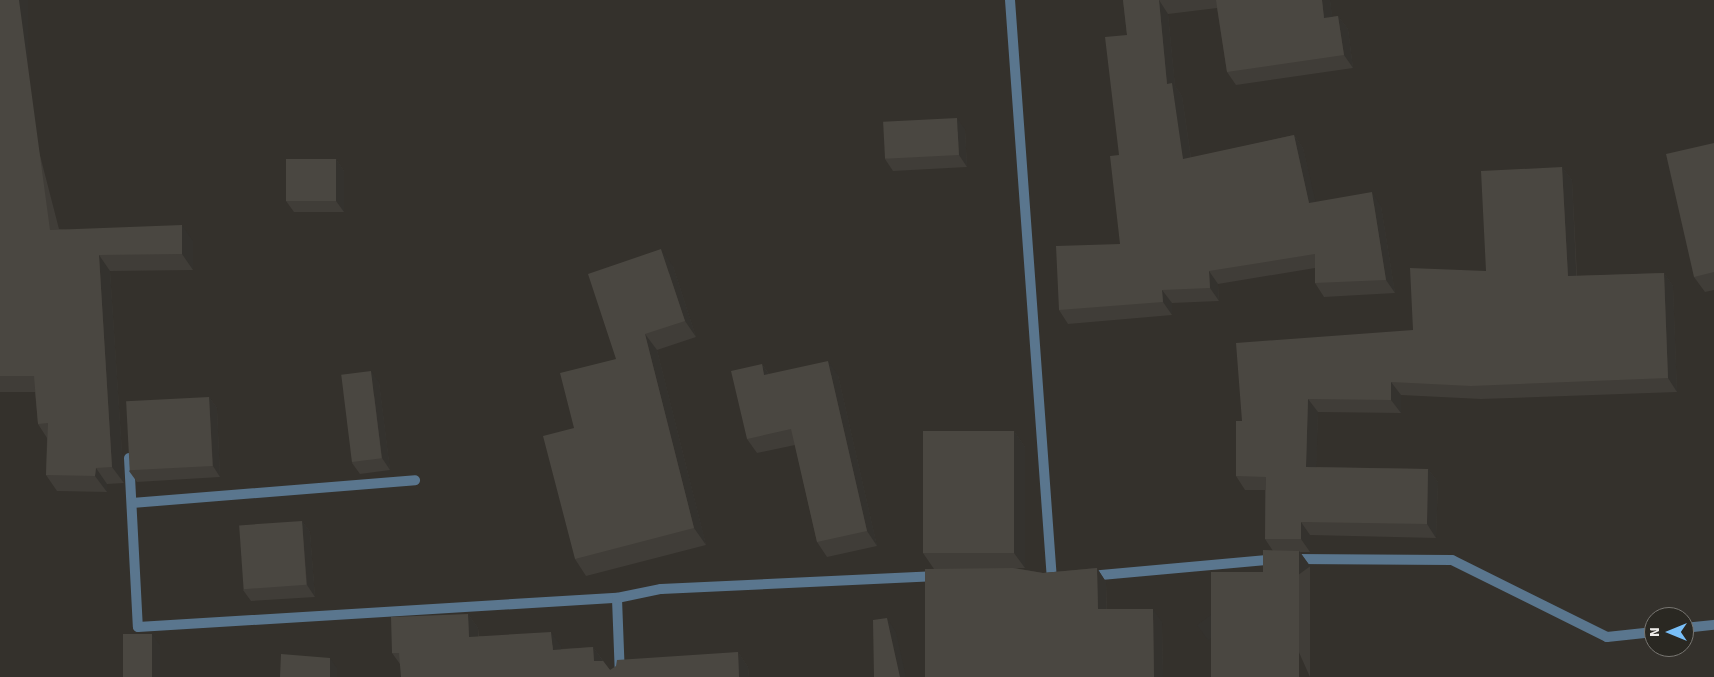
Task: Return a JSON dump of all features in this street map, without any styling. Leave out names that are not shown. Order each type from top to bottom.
[{"type":"street","points":[[1010,0],[1052,579]]},
{"type":"street","points":[[128,444],[138,627],[617,598],[661,588],[948,576]]},
{"type":"street","points":[[132,503],[415,480]]},
{"type":"street","points":[[1080,577],[1263,559],[1452,560],[1607,637],[1644,633]]},
{"type":"street","points":[[617,598],[620,677]]},
{"type":"street","points":[[1694,627],[1714,625]]},
{"type":"building","points":[[0,0],[19,0],[50,230],[182,225],[182,254],[99,255],[112,467],[96,468],[95,476],[46,475],[48,423],[38,424],[34,376],[0,376]]},
{"type":"building","points":[[1123,0],[1159,0],[1167,84],[1172,83],[1183,159],[1294,135],[1309,203],[1372,192],[1386,280],[1315,283],[1315,254],[1209,271],[1210,288],[1162,290],[1163,302],[1059,310],[1056,246],[1120,244],[1110,156],[1119,155],[1105,37],[1127,35]]},
{"type":"building","points":[[1216,0],[1322,0],[1324,18],[1338,16],[1344,55],[1227,72]]},
{"type":"building","points":[[957,118],[959,155],[885,159],[883,122]]},
{"type":"building","points":[[1714,143],[1714,272],[1694,277],[1666,154]]},
{"type":"building","points":[[286,159],[336,159],[336,201],[286,201]]},
{"type":"building","points":[[1562,167],[1568,276],[1664,273],[1668,378],[1471,386],[1391,382],[1391,400],[1308,399],[1306,467],[1428,469],[1427,524],[1301,522],[1301,539],[1265,539],[1266,477],[1236,476],[1236,421],[1242,421],[1236,343],[1413,330],[1410,268],[1486,271],[1481,171]]},
{"type":"building","points":[[661,249],[685,321],[645,334],[694,528],[575,559],[543,436],[574,428],[560,373],[616,359],[588,274]]},
{"type":"building","points":[[828,361],[867,531],[817,542],[791,429],[747,439],[731,371],[762,364],[764,375]]},
{"type":"building","points":[[371,371],[382,458],[352,462],[341,375]]},
{"type":"building","points":[[209,397],[213,466],[130,470],[126,401]]},
{"type":"building","points":[[923,431],[1014,431],[1014,553],[923,553]]},
{"type":"building","points":[[302,521],[306,585],[244,589],[239,525]]},
{"type":"building","points":[[1263,550],[1299,551],[1299,677],[1211,677],[1211,572],[1263,572]]},
{"type":"building","points":[[1013,568],[1043,573],[1097,568],[1098,609],[1153,609],[1154,677],[925,677],[925,569]]},
{"type":"building","points":[[468,614],[469,637],[551,632],[553,650],[593,647],[594,661],[603,661],[610,670],[616,666],[617,660],[738,652],[739,677],[401,677],[399,653],[392,653],[391,617]]},
{"type":"building","points":[[887,618],[900,677],[874,677],[873,620]]},
{"type":"building","points":[[123,634],[152,634],[152,677],[123,677]]},
{"type":"building","points":[[281,654],[330,658],[330,677],[280,677]]}]
